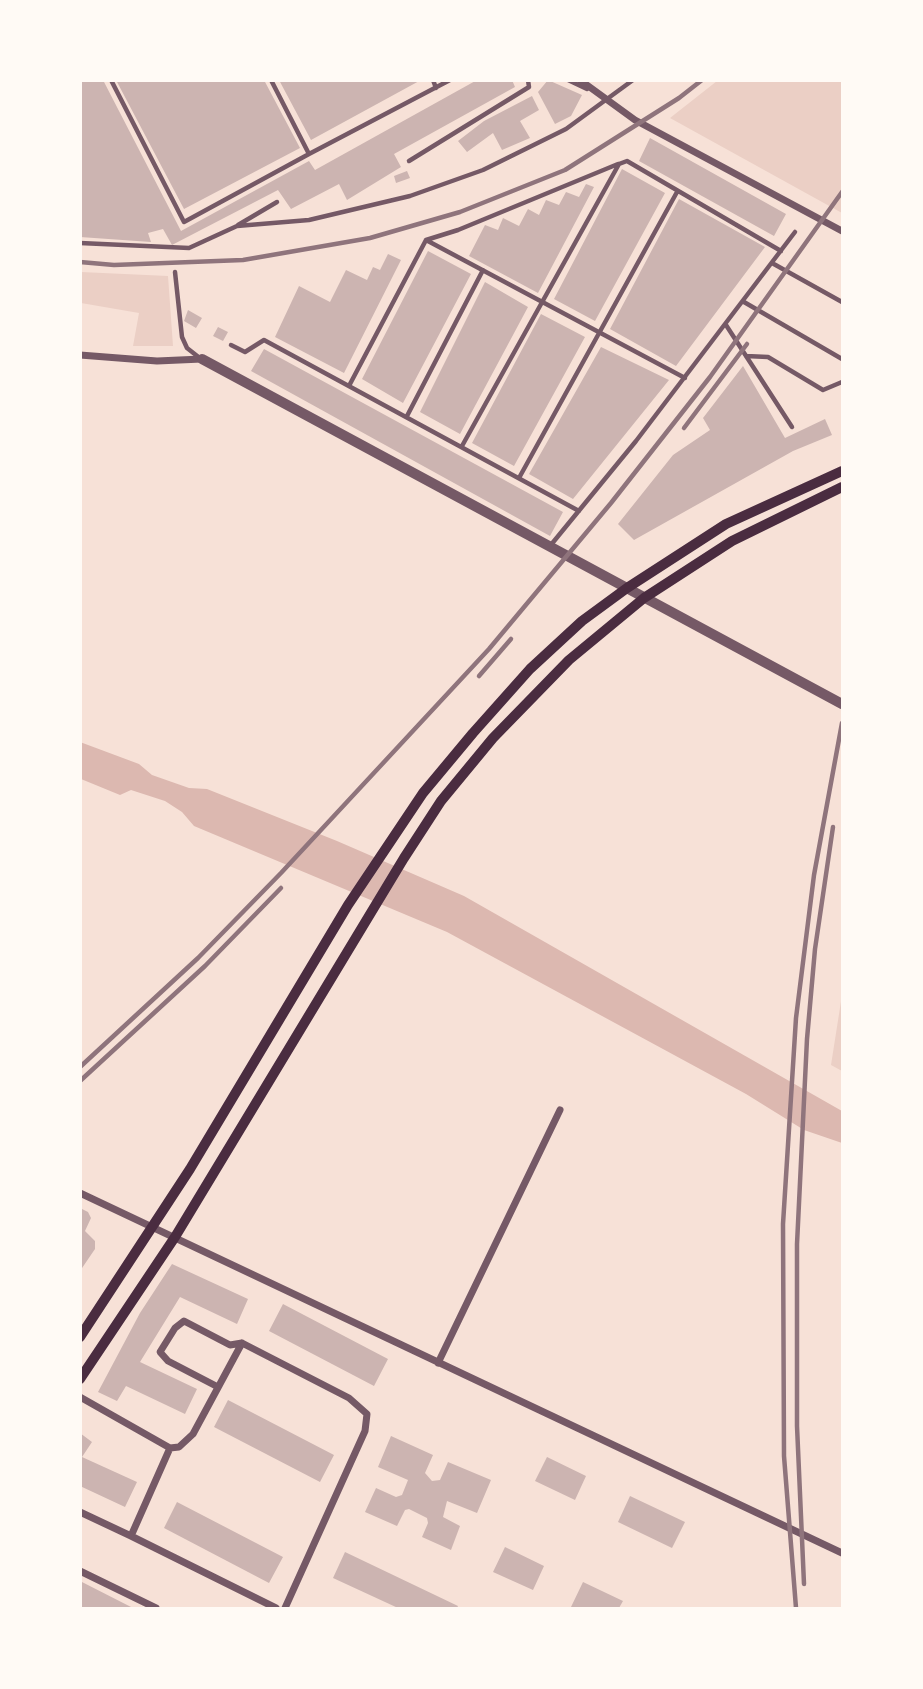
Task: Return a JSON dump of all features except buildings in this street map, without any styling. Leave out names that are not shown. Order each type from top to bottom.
[{"type":"main road","points":[[80,1337],[152,1226],[388,844],[423,793],[530,669],[582,621],[626,588],[726,524],[842,471]]},
{"type":"main road","points":[[80,1379],[175,1237],[404,858],[441,801],[493,738],[569,660],[644,598],[732,541],[842,487]]},
{"type":"street","points":[[580,80],[635,120],[842,231]]},
{"type":"street","points":[[80,355],[157,361],[202,359],[842,704]]},
{"type":"street","points":[[438,1363],[560,1110]]},
{"type":"street","points":[[80,1193],[842,1553]]},
{"type":"street","points":[[218,1387],[169,1362],[160,1352],[175,1328],[184,1321],[230,1345],[242,1343],[349,1398],[367,1414],[365,1432],[285,1608]]},
{"type":"street","points":[[80,1397],[170,1448],[180,1447],[193,1434],[242,1343]]},
{"type":"street","points":[[131,1536],[170,1448]]},
{"type":"street","points":[[80,1512],[276,1608]]},
{"type":"street","points":[[80,1571],[156,1608]]},
{"type":"lane","points":[[111,80],[184,222],[450,80]]},
{"type":"lane","points":[[271,80],[309,154]]},
{"type":"lane","points":[[433,80],[436,88]]},
{"type":"lane","points":[[408,161],[529,87],[528,80]]},
{"type":"lane","points":[[568,80],[591,90]]},
{"type":"lane","points":[[237,226],[309,220],[410,196],[483,170],[566,129],[633,80]]},
{"type":"lane","points":[[349,384],[426,240],[458,230],[619,163],[627,161],[781,251]]},
{"type":"lane","points":[[461,446],[619,163]]},
{"type":"lane","points":[[519,478],[677,192]]},
{"type":"lane","points":[[80,243],[173,251],[189,248],[237,226],[276,202]]},
{"type":"lane","points":[[550,547],[685,378],[795,232]]},
{"type":"lane","points":[[426,240],[685,378]]},
{"type":"lane","points":[[772,263],[842,302]]},
{"type":"lane","points":[[407,416],[483,270]]},
{"type":"lane","points":[[175,272],[182,337],[187,348],[202,359]]},
{"type":"lane","points":[[744,302],[842,359]]},
{"type":"lane","points":[[726,325],[792,427]]},
{"type":"lane","points":[[231,345],[245,352],[264,340],[579,511]]},
{"type":"lane","points":[[746,356],[768,357],[823,390],[842,382]]},
{"type":"shaded area","points":[[717,81],[842,81],[842,213],[670,118]]},
{"type":"shaded area","points":[[81,272],[168,276],[173,346],[133,346],[139,313],[81,303]]},
{"type":"shaded area","points":[[80,742],[139,764],[152,775],[189,788],[207,789],[464,896],[842,1111],[842,1143],[804,1130],[746,1094],[447,932],[194,826],[182,812],[165,801],[131,790],[120,795],[81,779]]},
{"type":"shaded area","points":[[842,995],[842,1071],[831,1065]]},
{"type":"railway","points":[[80,262],[114,265],[243,260],[370,238],[460,212],[565,170],[679,98],[702,80]]},
{"type":"railway","points":[[80,1067],[198,958],[281,873],[489,649],[611,503],[710,377],[842,192]]},
{"type":"railway","points":[[684,428],[747,344]]},
{"type":"railway","points":[[479,676],[511,639]]},
{"type":"railway","points":[[796,1608],[784,1456],[783,1224],[796,1018],[814,875],[842,723]]},
{"type":"railway","points":[[804,1584],[797,1426],[797,1244],[807,1039],[815,949],[833,827]]},
{"type":"railway","points":[[80,1081],[205,966],[281,888]]}]
